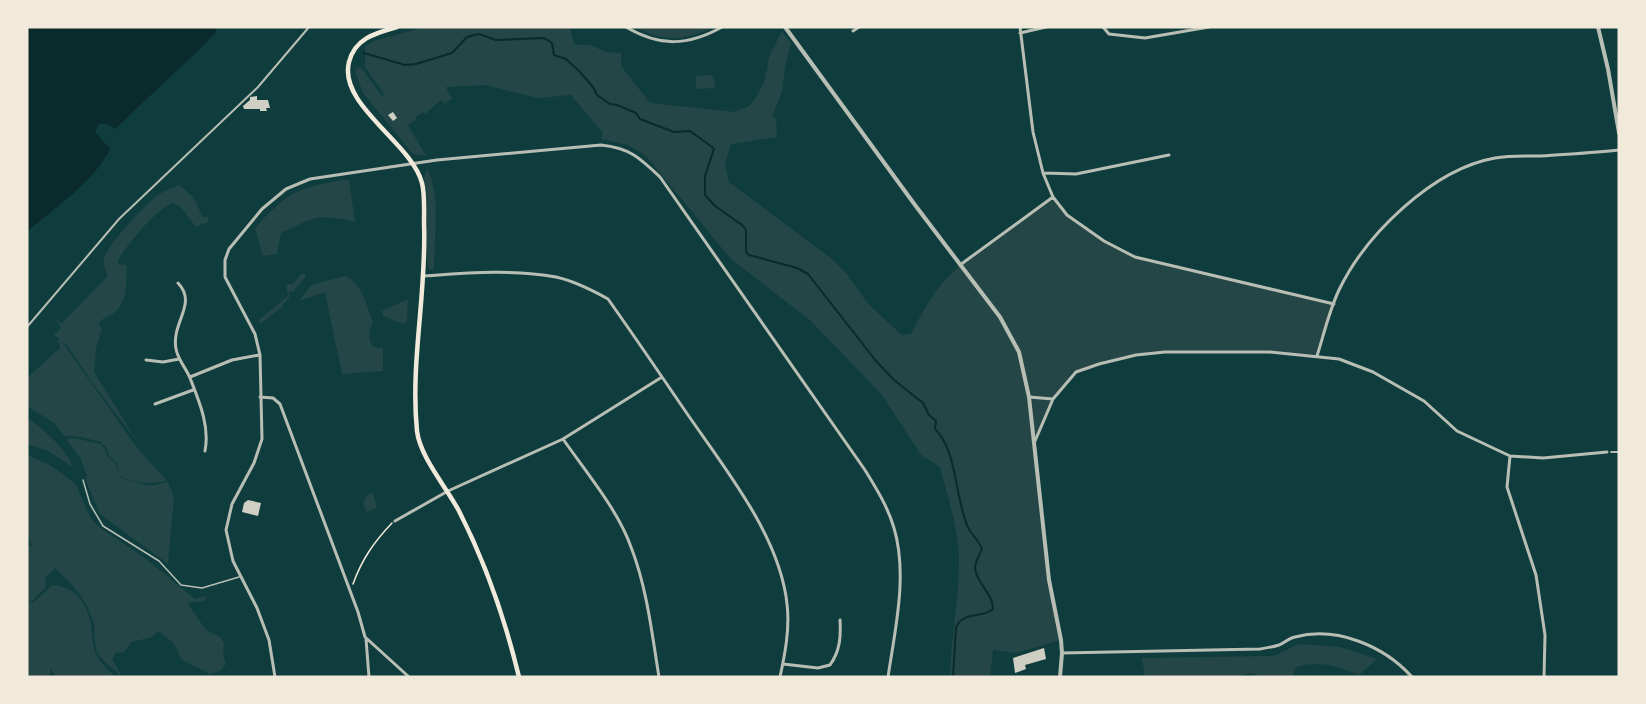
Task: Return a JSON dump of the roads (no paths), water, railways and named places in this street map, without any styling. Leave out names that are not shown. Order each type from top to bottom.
[{"type":"main road","points":[[397,27],[372,34],[357,45],[348,64],[348,78],[363,106],[419,175],[423,190],[424,276],[416,379],[417,434],[426,455],[448,491],[486,571],[504,620],[519,677]]},
{"type":"street","points":[[27,327],[133,203],[258,87],[309,27]]},
{"type":"street","points":[[626,27],[648,38],[664,42],[685,42],[722,27]]},
{"type":"street","points":[[785,27],[1000,317],[1018,352],[1029,397],[1049,580],[1062,653],[1060,677]]},
{"type":"street","points":[[853,31],[859,27]]},
{"type":"street","points":[[1020,27],[1033,132],[1043,173],[1053,197],[1067,215],[1080,226],[1135,257],[1334,304]]},
{"type":"street","points":[[1020,33],[1046,27]]},
{"type":"street","points":[[1102,27],[1109,34],[1145,38],[1209,27]]},
{"type":"street","points":[[1598,27],[1619,133]]},
{"type":"street","points":[[275,677],[269,640],[257,608],[240,576],[228,541],[227,520],[232,504],[254,463],[261,439],[260,355],[255,334],[225,278],[225,260],[229,249],[246,227],[270,203],[286,189],[299,183],[321,177],[473,156],[601,145],[628,150],[643,160],[660,177],[879,493],[894,528],[900,559],[900,587],[888,677]]},
{"type":"street","points":[[1317,356],[1339,291],[1356,262],[1382,229],[1414,199],[1442,179],[1469,166],[1496,158],[1619,150]]},
{"type":"street","points":[[1043,173],[1076,174],[1169,155]]},
{"type":"street","points":[[960,265],[1053,197]]},
{"type":"street","points":[[424,276],[502,273],[556,277],[586,287],[608,299],[749,507],[774,553],[787,605],[780,677]]},
{"type":"street","points":[[178,282],[186,299],[175,335],[179,359],[190,377],[206,428],[205,451]]},
{"type":"street","points":[[1033,445],[1053,399],[1076,372],[1136,355],[1165,352],[1239,352],[1339,359],[1373,372],[1424,401],[1457,431],[1510,456],[1543,458],[1607,452]]},
{"type":"street","points":[[190,377],[232,360],[260,355]]},
{"type":"street","points":[[146,360],[163,362],[179,359]]},
{"type":"street","points":[[395,521],[448,491],[563,439],[662,377]]},
{"type":"street","points":[[155,404],[193,390]]},
{"type":"street","points":[[1029,397],[1053,399]]},
{"type":"street","points":[[260,398],[273,398],[280,404],[365,637],[369,677]]},
{"type":"street","points":[[563,439],[608,504],[632,548],[644,590],[659,677]]},
{"type":"street","points":[[1510,456],[1507,487],[1536,575],[1545,634],[1544,677]]},
{"type":"street","points":[[783,664],[818,668],[830,665],[837,655],[841,638],[840,620]]},
{"type":"street","points":[[1062,653],[1260,649],[1277,646],[1293,637],[1330,634],[1355,639],[1377,650],[1402,666],[1412,677]]},
{"type":"street","points":[[365,637],[410,677]]},
{"type":"lane","points":[[83,480],[90,504],[103,526],[159,561],[181,585],[202,588],[240,576]]},
{"type":"waterway","points":[[364,53],[405,65],[452,53],[467,37],[479,34],[496,40],[544,38],[552,43],[554,55],[566,59],[593,87],[597,95],[610,104],[636,113],[640,119],[674,132],[690,131],[714,149],[705,176],[705,195],[715,206],[746,230],[746,252],[749,255],[797,268],[808,274],[876,361],[894,380],[923,403],[929,415],[936,421],[935,429],[948,449],[952,461],[963,514],[970,531],[982,549],[975,568],[993,609],[984,614],[964,618],[956,627],[953,677]]}]
